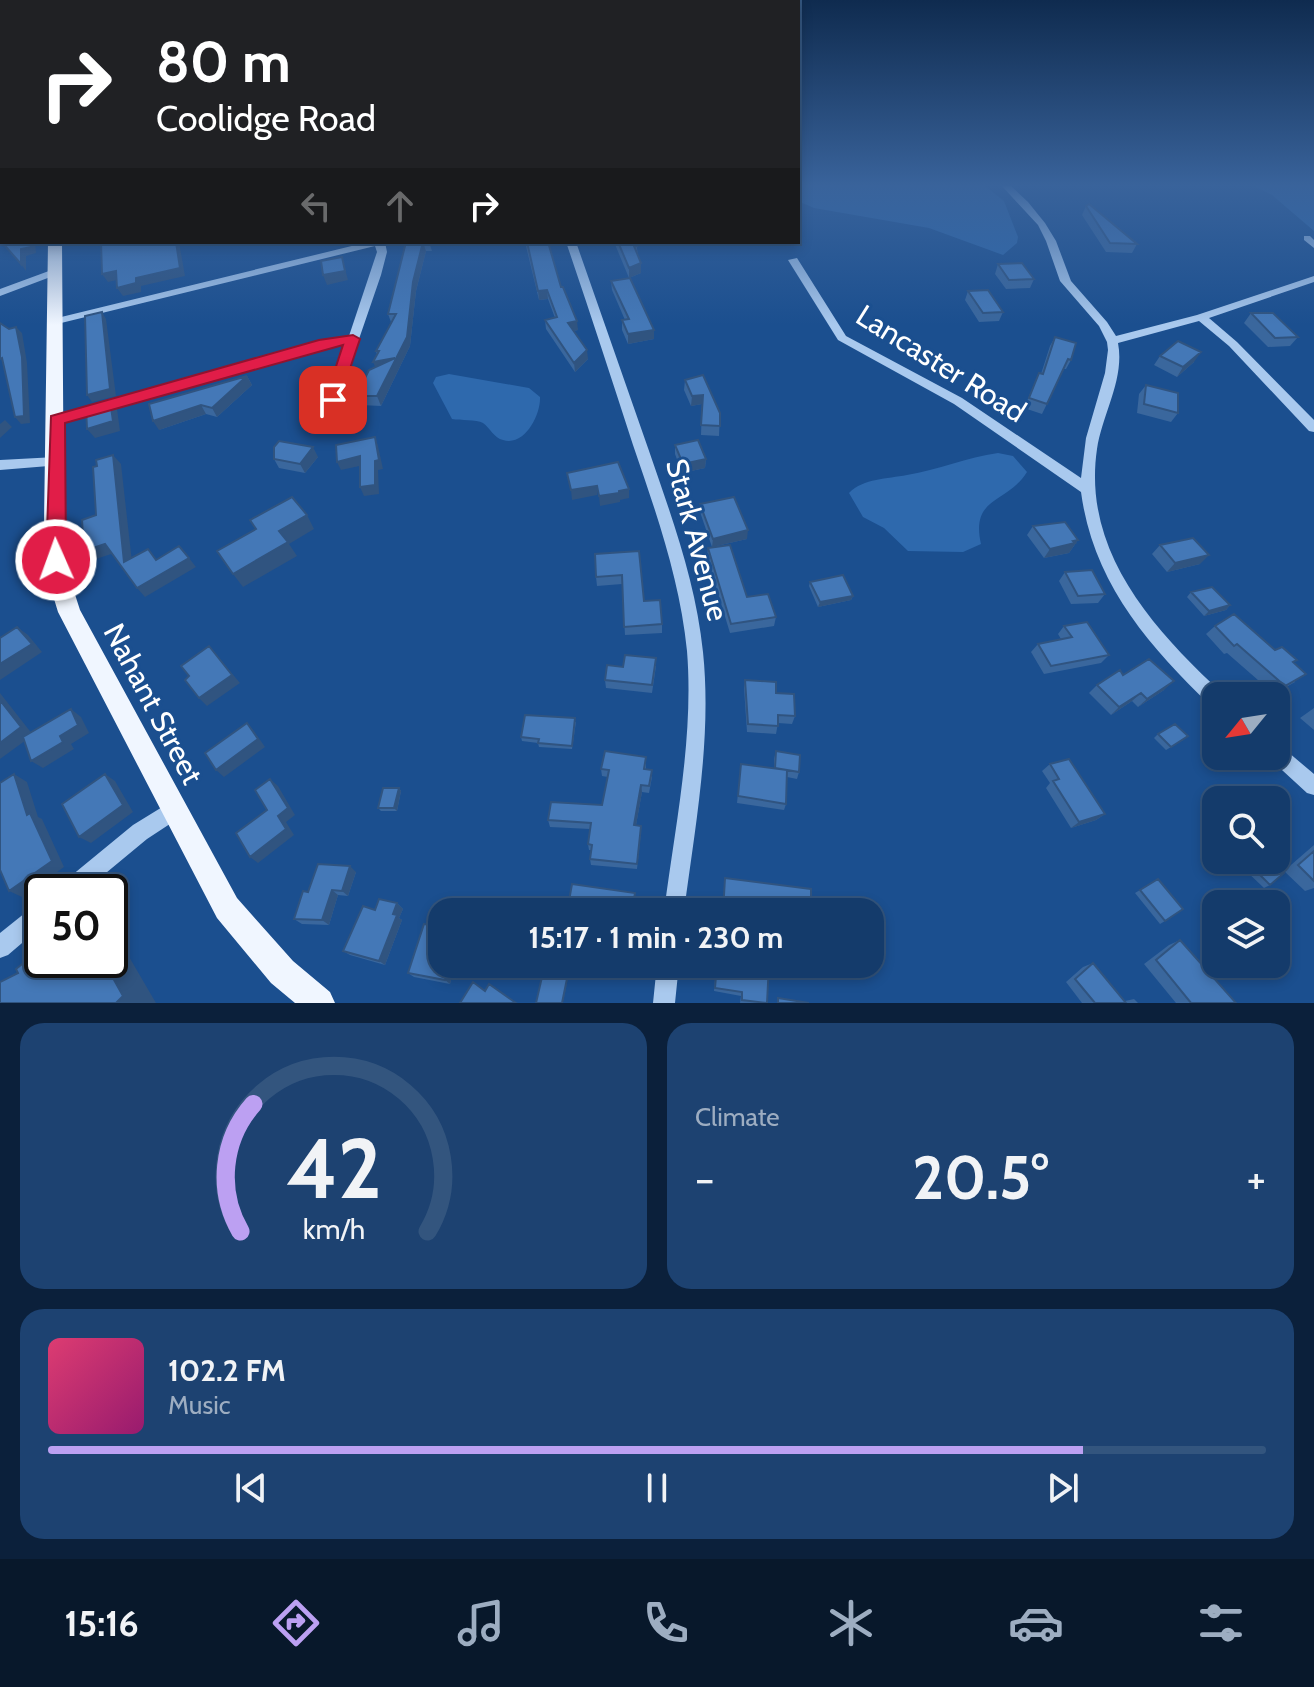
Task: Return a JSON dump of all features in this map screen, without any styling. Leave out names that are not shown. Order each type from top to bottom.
[{"type":"main road","name":"Nahant Street","points":[[55,244],[55,541],[63,595],[84,643],[172,811],[227,908],[282,972],[319,1003]]},
{"type":"street","points":[[1045,232],[1065,280],[1112,341],[1113,361],[1089,451],[1089,520],[1116,579],[1143,620],[1202,684]]},
{"type":"street","points":[[57,321],[371,244]]},
{"type":"street","points":[[322,429],[382,256],[379,244]]},
{"type":"street","name":"Stark Avenue","points":[[572,244],[656,493],[683,583],[691,622],[697,680],[696,718],[676,898]]},
{"type":"street","name":"Lancaster Road","points":[[793,260],[842,338],[949,396],[1087,489]]},
{"type":"street","points":[[0,293],[57,271]]},
{"type":"street","points":[[1112,341],[1201,317],[1314,279]]},
{"type":"street","points":[[1201,317],[1233,344],[1314,428]]},
{"type":"street","points":[[56,420],[325,343],[353,339]]},
{"type":"street","points":[[0,465],[56,462]]},
{"type":"street","points":[[1290,765],[1314,786]]},
{"type":"street","points":[[89,874],[140,832],[172,811]]},
{"type":"street","points":[[0,947],[24,927]]},
{"type":"street","points":[[664,1003],[667,978]]},
{"type":"shaded area","points":[[939,232],[1016,232],[1017,243],[1003,255]]},
{"type":"shaded area","points":[[449,374],[529,388],[540,397],[535,420],[525,434],[511,441],[497,437],[480,422],[452,419],[433,383],[436,377]]},
{"type":"shaded area","points":[[998,453],[1013,456],[1027,472],[986,508],[979,528],[981,544],[963,552],[908,551],[884,528],[863,517],[849,493],[869,482]]},
{"type":"building","points":[[1103,232],[1122,232],[1137,244],[1110,243]]},
{"type":"building","points":[[4,244],[31,244],[31,247],[21,249],[21,264]]},
{"type":"building","points":[[101,244],[176,244],[180,268],[136,278],[136,283],[117,288],[116,271],[102,274]]},
{"type":"building","points":[[406,244],[422,244],[413,282],[407,337],[377,396],[356,396],[369,370],[395,358],[373,362],[396,314],[388,314]]},
{"type":"building","points":[[527,244],[549,244],[561,287],[577,321],[568,323],[587,350],[574,363],[545,320],[557,317],[547,290],[538,291]]},
{"type":"building","points":[[619,244],[636,244],[634,246],[641,263],[629,268]]},
{"type":"building","points":[[342,257],[345,271],[323,275],[321,261]]},
{"type":"building","points":[[1022,263],[1034,279],[1009,280],[998,264]]},
{"type":"building","points":[[630,278],[654,330],[628,334],[622,320],[629,319],[611,281]]},
{"type":"building","points":[[988,290],[1003,312],[983,313],[968,291]]},
{"type":"building","points":[[102,312],[110,389],[87,395],[85,316]]},
{"type":"building","points":[[1251,313],[1273,313],[1298,337],[1275,338]]},
{"type":"building","points":[[0,323],[9,329],[16,327],[22,357],[24,416],[15,417],[0,359]]},
{"type":"building","points":[[1055,337],[1076,343],[1071,360],[1068,359],[1047,404],[1029,398],[1039,373],[1043,374]]},
{"type":"building","points":[[1178,341],[1201,352],[1183,367],[1160,356]]},
{"type":"building","points":[[703,375],[720,413],[720,426],[701,425],[703,395],[692,396],[685,380]]},
{"type":"building","points":[[247,376],[212,408],[201,405],[153,421],[149,404]]},
{"type":"building","points":[[1146,385],[1178,393],[1178,413],[1144,404]]},
{"type":"building","points":[[110,400],[113,421],[87,429],[86,407]]},
{"type":"building","points":[[375,437],[379,460],[375,461],[375,485],[360,487],[360,456],[337,462],[336,445]]},
{"type":"building","points":[[698,440],[706,459],[683,464],[675,445]]},
{"type":"building","points":[[279,441],[313,447],[300,464],[274,459],[274,447]]},
{"type":"building","points":[[113,455],[124,562],[148,549],[156,560],[179,546],[189,558],[137,588],[105,544],[84,551],[82,520],[96,515],[93,467],[97,466],[96,460]]},
{"type":"building","points":[[618,462],[629,489],[599,496],[597,486],[571,490],[567,473]]},
{"type":"building","points":[[292,497],[307,515],[279,531],[288,542],[233,574],[217,551],[256,529],[250,520]]},
{"type":"building","points":[[734,497],[748,530],[713,539],[700,504]]},
{"type":"building","points":[[1065,522],[1078,540],[1050,549],[1033,526]]},
{"type":"building","points":[[1193,538],[1209,555],[1175,563],[1160,545]]},
{"type":"building","points":[[730,545],[747,597],[768,594],[776,617],[731,624],[708,548]]},
{"type":"building","points":[[639,551],[644,601],[660,600],[662,624],[624,627],[622,575],[596,577],[595,554]]},
{"type":"building","points":[[1092,570],[1105,594],[1078,596],[1065,572]]},
{"type":"building","points":[[843,575],[853,596],[820,602],[810,582]]},
{"type":"building","points":[[1212,587],[1230,605],[1209,611],[1191,592]]},
{"type":"building","points":[[1234,614],[1275,650],[1282,647],[1297,660],[1293,662],[1306,674],[1290,683],[1280,682],[1237,644],[1234,646],[1215,626]]},
{"type":"building","points":[[1087,622],[1109,655],[1051,666],[1038,644],[1072,637],[1064,626]]},
{"type":"building","points":[[17,627],[32,644],[0,664],[0,638]]},
{"type":"building","points":[[209,646],[232,675],[199,698],[185,680],[189,676],[181,666]]},
{"type":"building","points":[[625,655],[656,658],[652,685],[605,680],[607,665],[623,667]]},
{"type":"building","points":[[1149,659],[1174,681],[1147,699],[1141,693],[1119,707],[1097,685],[1120,670],[1123,675]]},
{"type":"building","points":[[745,680],[776,682],[776,693],[794,694],[795,716],[778,715],[778,726],[748,724]]},
{"type":"building","points":[[0,700],[21,727],[0,743]]},
{"type":"building","points":[[71,709],[78,725],[60,736],[63,742],[31,761],[23,737]]},
{"type":"building","points":[[525,715],[575,718],[572,746],[538,743],[539,739],[521,737]]},
{"type":"building","points":[[247,723],[258,739],[216,770],[205,753]]},
{"type":"building","points":[[1175,724],[1188,736],[1171,747],[1158,734]]},
{"type":"building","points":[[605,751],[646,757],[644,769],[652,770],[649,786],[641,785],[634,825],[641,826],[637,864],[590,859],[592,845],[588,844],[591,823],[548,820],[551,802],[602,805],[609,770],[601,769]]},
{"type":"building","points":[[776,751],[800,755],[799,772],[775,768]]},
{"type":"building","points":[[1069,759],[1105,814],[1079,822],[1053,781],[1059,779],[1050,764]]},
{"type":"building","points":[[741,764],[787,770],[786,804],[738,796]]},
{"type":"building","points":[[14,774],[27,815],[30,813],[52,861],[33,874],[24,874],[24,881],[9,891],[0,870],[0,783]]},
{"type":"building","points":[[105,774],[123,805],[79,837],[62,804]]},
{"type":"building","points":[[270,779],[288,808],[278,816],[286,829],[250,857],[236,833],[267,810],[255,790]]},
{"type":"building","points":[[383,788],[399,788],[394,808],[378,808]]},
{"type":"building","points":[[1314,851],[1314,881],[1298,865]]},
{"type":"building","points":[[318,864],[350,866],[342,891],[332,890],[322,920],[294,919],[303,891],[308,892]]},
{"type":"building","points":[[1259,874],[1283,874],[1270,885]]},
{"type":"building","points":[[725,878],[811,889],[811,898],[724,898]]},
{"type":"building","points":[[1158,879],[1183,909],[1165,921],[1140,890]]},
{"type":"building","points":[[572,884],[635,893],[634,898],[570,898]]},
{"type":"building","points":[[379,899],[397,903],[393,914],[397,915],[379,961],[343,951],[363,906],[375,910]]},
{"type":"building","points":[[424,924],[428,925],[428,977],[408,973]]},
{"type":"building","points":[[1180,940],[1202,965],[1202,978],[1214,978],[1236,1003],[1191,1003],[1156,960]]},
{"type":"building","points":[[24,963],[24,978],[113,978],[123,996],[116,1003],[0,1003],[0,982],[18,973],[16,969]]},
{"type":"building","points":[[1093,963],[1126,1003],[1095,1003],[1075,979]]},
{"type":"building","points":[[542,978],[567,978],[562,1003],[536,1003]]},
{"type":"building","points":[[716,978],[768,978],[767,1003],[742,1000],[742,992],[715,988]]},
{"type":"building","points":[[473,982],[485,991],[489,984],[516,1003],[460,1003]]},
{"type":"building","points":[[778,998],[809,1003],[778,1003]]},
{"type":"route","points":[[56,560],[56,420],[325,343],[353,339],[333,400]]}]
